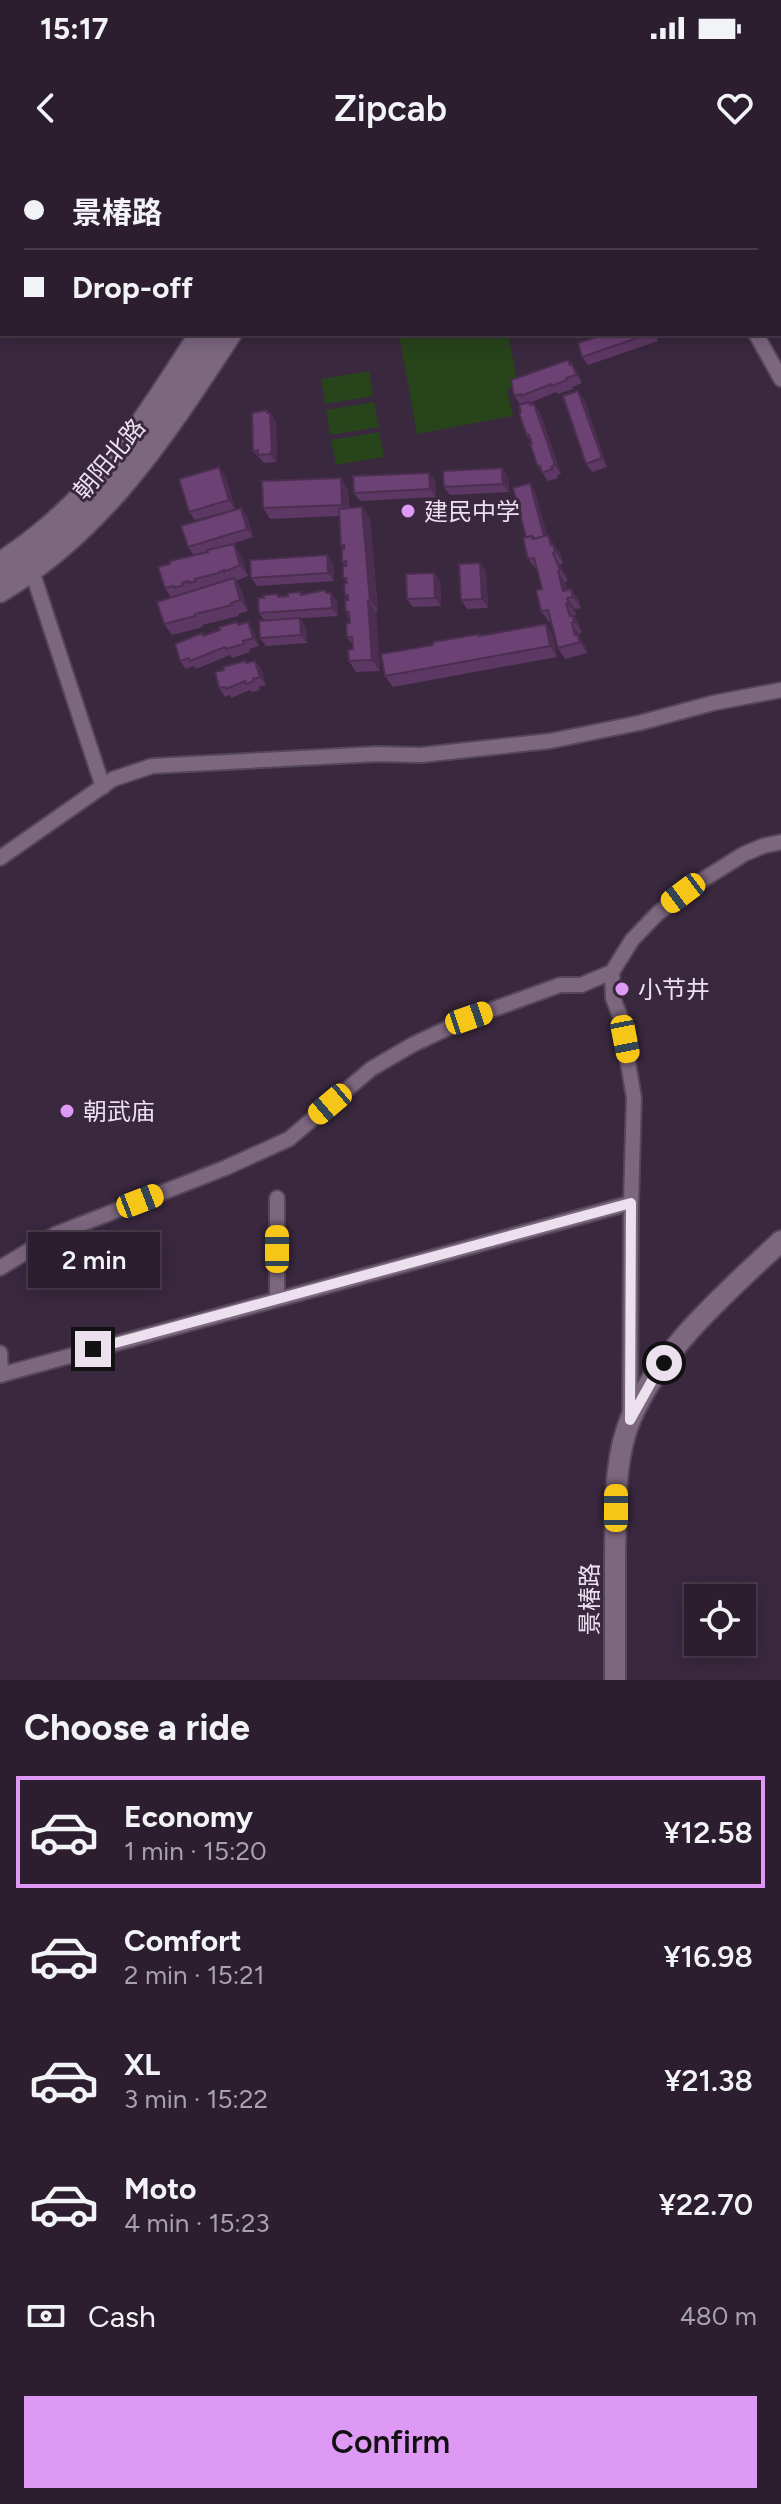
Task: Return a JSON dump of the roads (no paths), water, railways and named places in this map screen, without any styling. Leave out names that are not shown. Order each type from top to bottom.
[{"type":"main road","name":"朝阳北路","points":[[0,575],[63,528],[103,489],[151,428],[214,336]]},
{"type":"main road","name":"朝阳北路","points":[[0,592],[32,571],[93,519],[130,479],[179,413],[230,336]]},
{"type":"main road","name":"景椿路","points":[[615,1680],[616,1480],[630,1420],[654,1377],[675,1348],[732,1287],[781,1241]]},
{"type":"street","points":[[0,559],[51,522],[105,466],[195,336]]},
{"type":"street","points":[[757,336],[781,379]]},
{"type":"street","points":[[32,571],[103,787]]},
{"type":"street","points":[[0,858],[126,773],[165,764],[377,754],[421,755],[550,741],[781,690]]},
{"type":"street","points":[[630,1420],[633,1084],[620,1016],[613,998],[612,972],[632,940],[670,903],[744,854],[781,842]]},
{"type":"street","points":[[0,1268],[56,1234],[225,1168],[289,1139],[371,1069],[412,1045],[469,1018],[560,985],[581,985],[612,972]]},
{"type":"street","points":[[277,1198],[277,1299]]},
{"type":"street","points":[[0,1353],[0,1375],[631,1203]]},
{"type":"place","name":"建民中学","points":[[408,511]]},
{"type":"place","name":"小节井","points":[[622,989]]},
{"type":"place","name":"朝武庙","points":[[67,1111]]}]
